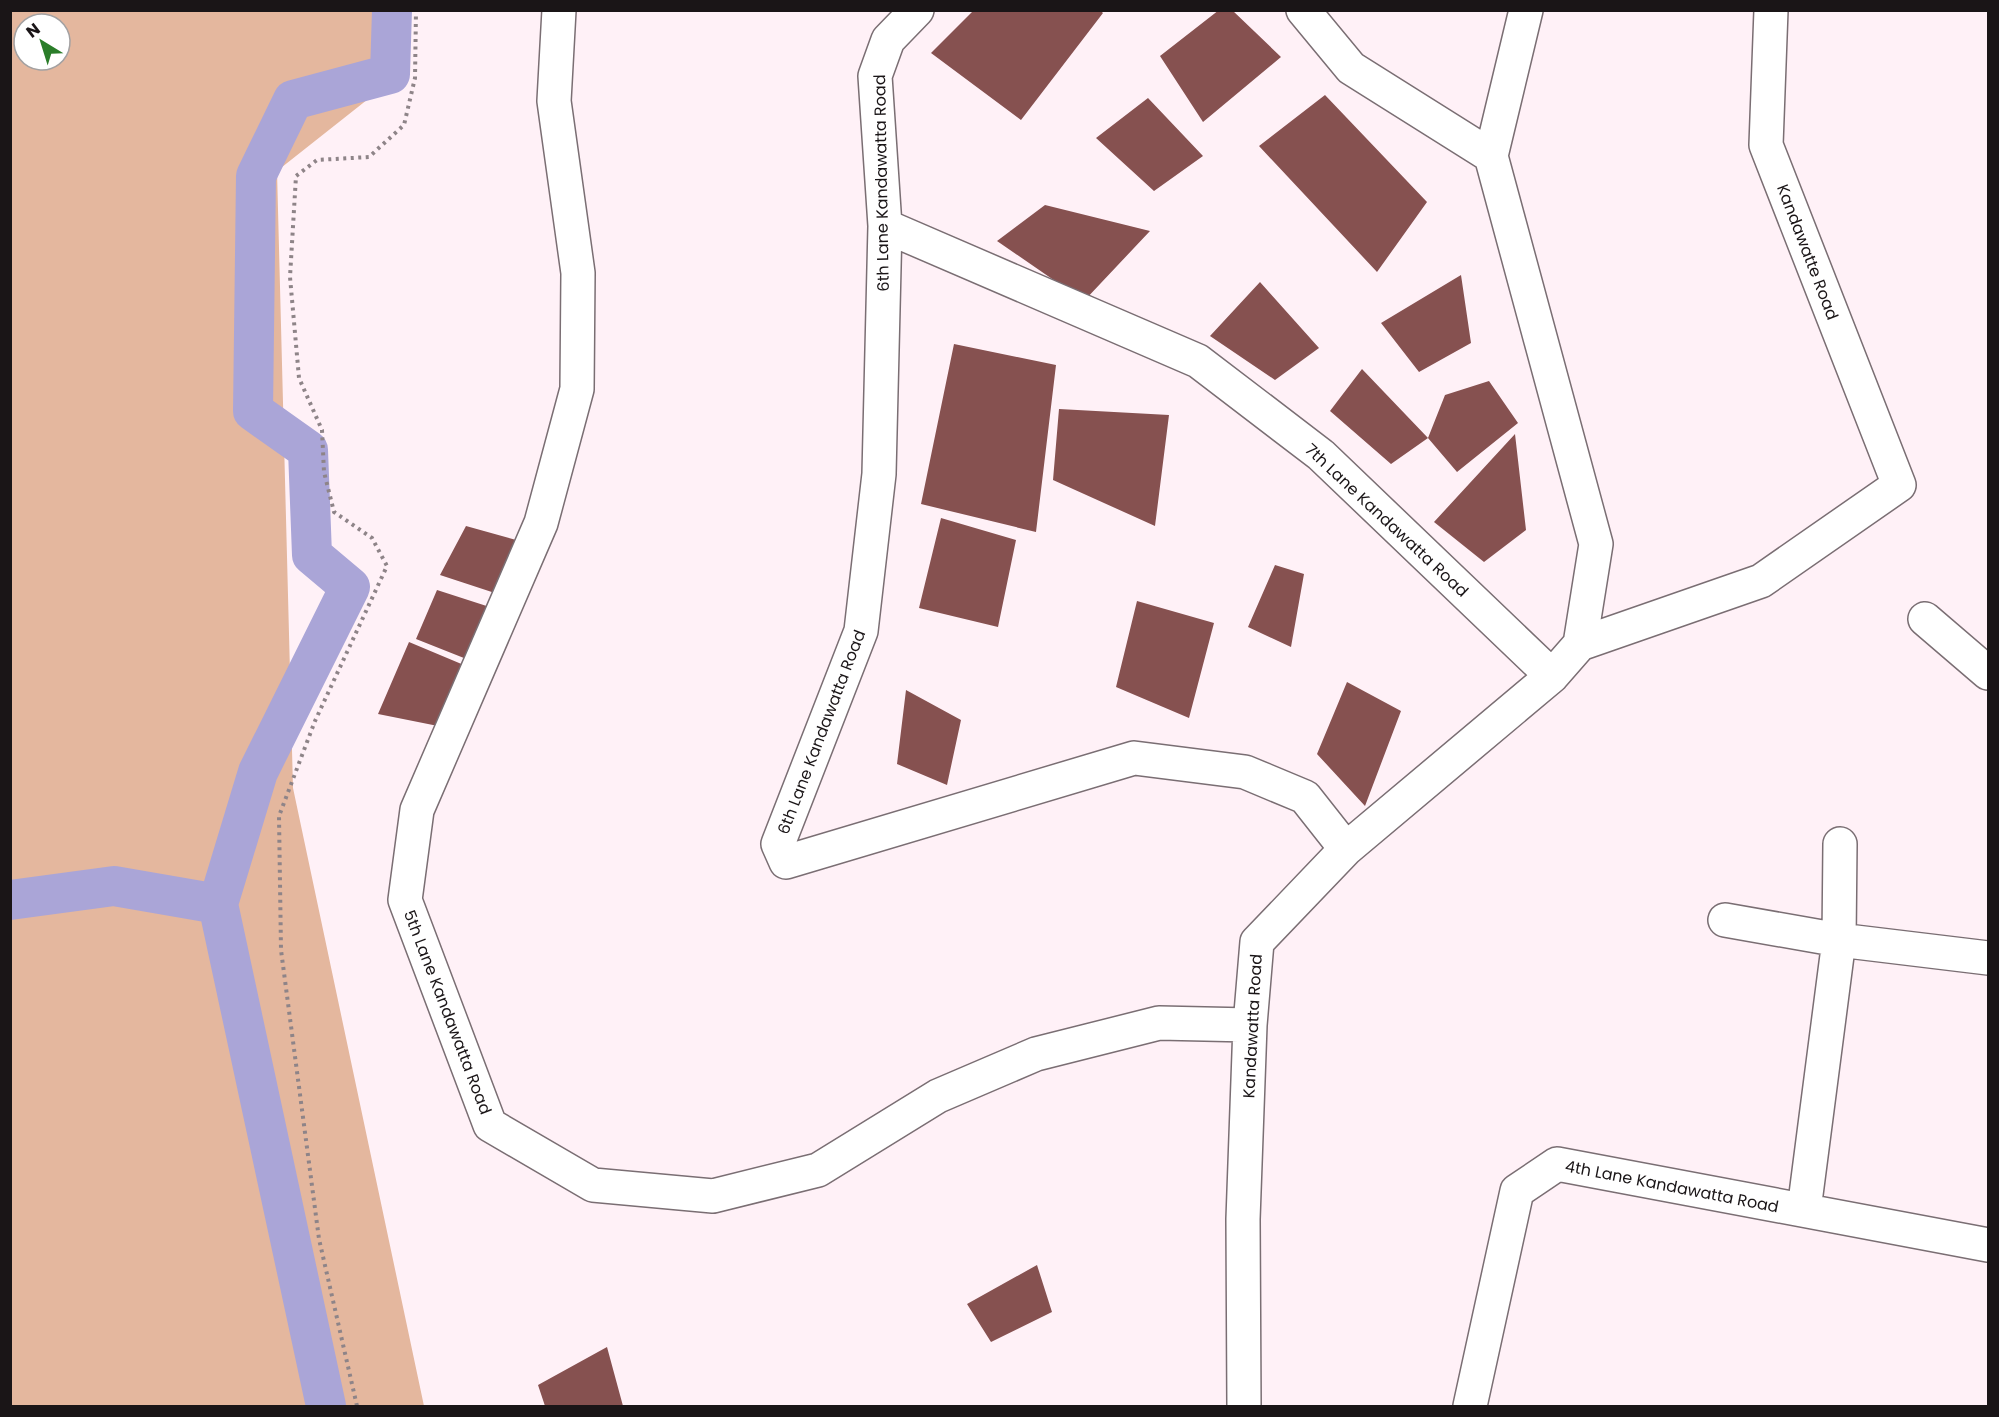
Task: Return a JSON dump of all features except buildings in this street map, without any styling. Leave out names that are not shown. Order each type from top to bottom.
[{"type":"street","name":"5th Lane Kandawatta Road","points":[[559,10],[554,100],[578,273],[577,389],[541,523],[417,810],[405,900],[490,1125],[593,1185],[713,1196],[818,1170],[938,1096],[1036,1054],[1159,1023],[1250,1025]]},
{"type":"street","name":"6th Lane Kandawatta Road","points":[[917,10],[888,40],[875,76],[885,226],[879,474],[861,631],[778,844],[786,862],[1134,758],[1245,772],[1305,797],[1346,849]]},
{"type":"street","points":[[1303,10],[1351,68],[1491,156]]},
{"type":"street","points":[[1526,10],[1491,156],[1596,544],[1580,644]]},
{"type":"street","name":"Kandawatte Road","points":[[1580,644],[1761,581],[1899,485],[1766,145],[1770,10]]},
{"type":"street","name":"7th Lane Kandawatta Road","points":[[885,226],[1198,361],[1321,455],[1552,676]]},
{"type":"street","points":[[1925,619],[1989,673]]},
{"type":"street","name":"Kandawatta Road","points":[[1244,1407],[1243,1219],[1250,1025],[1257,942],[1346,849],[1552,676],[1580,644]]},
{"type":"street","points":[[1804,1210],[1839,940],[1840,844]]},
{"type":"street","points":[[1725,920],[1839,940],[1989,958]]},
{"type":"street","name":"4th Lane Kandawatta Road","points":[[1470,1407],[1516,1191],[1557,1164],[1989,1245]]},
{"type":"path","points":[[357,1407],[318,1227],[281,950],[279,816],[315,722],[387,566],[372,538],[334,512],[324,472],[322,430],[299,378],[290,277],[296,176],[317,160],[369,157],[404,125],[415,78],[416,10]]},
{"type":"shaded area","points":[[10,11],[384,11],[377,92],[277,171],[293,788],[424,1406],[11,1406]]},
{"type":"waterway","points":[[218,904],[258,772],[350,587],[312,555],[308,450],[253,411],[256,176],[293,100],[390,74],[392,10]]},
{"type":"waterway","points":[[10,900],[114,886],[218,904],[326,1406]]}]
